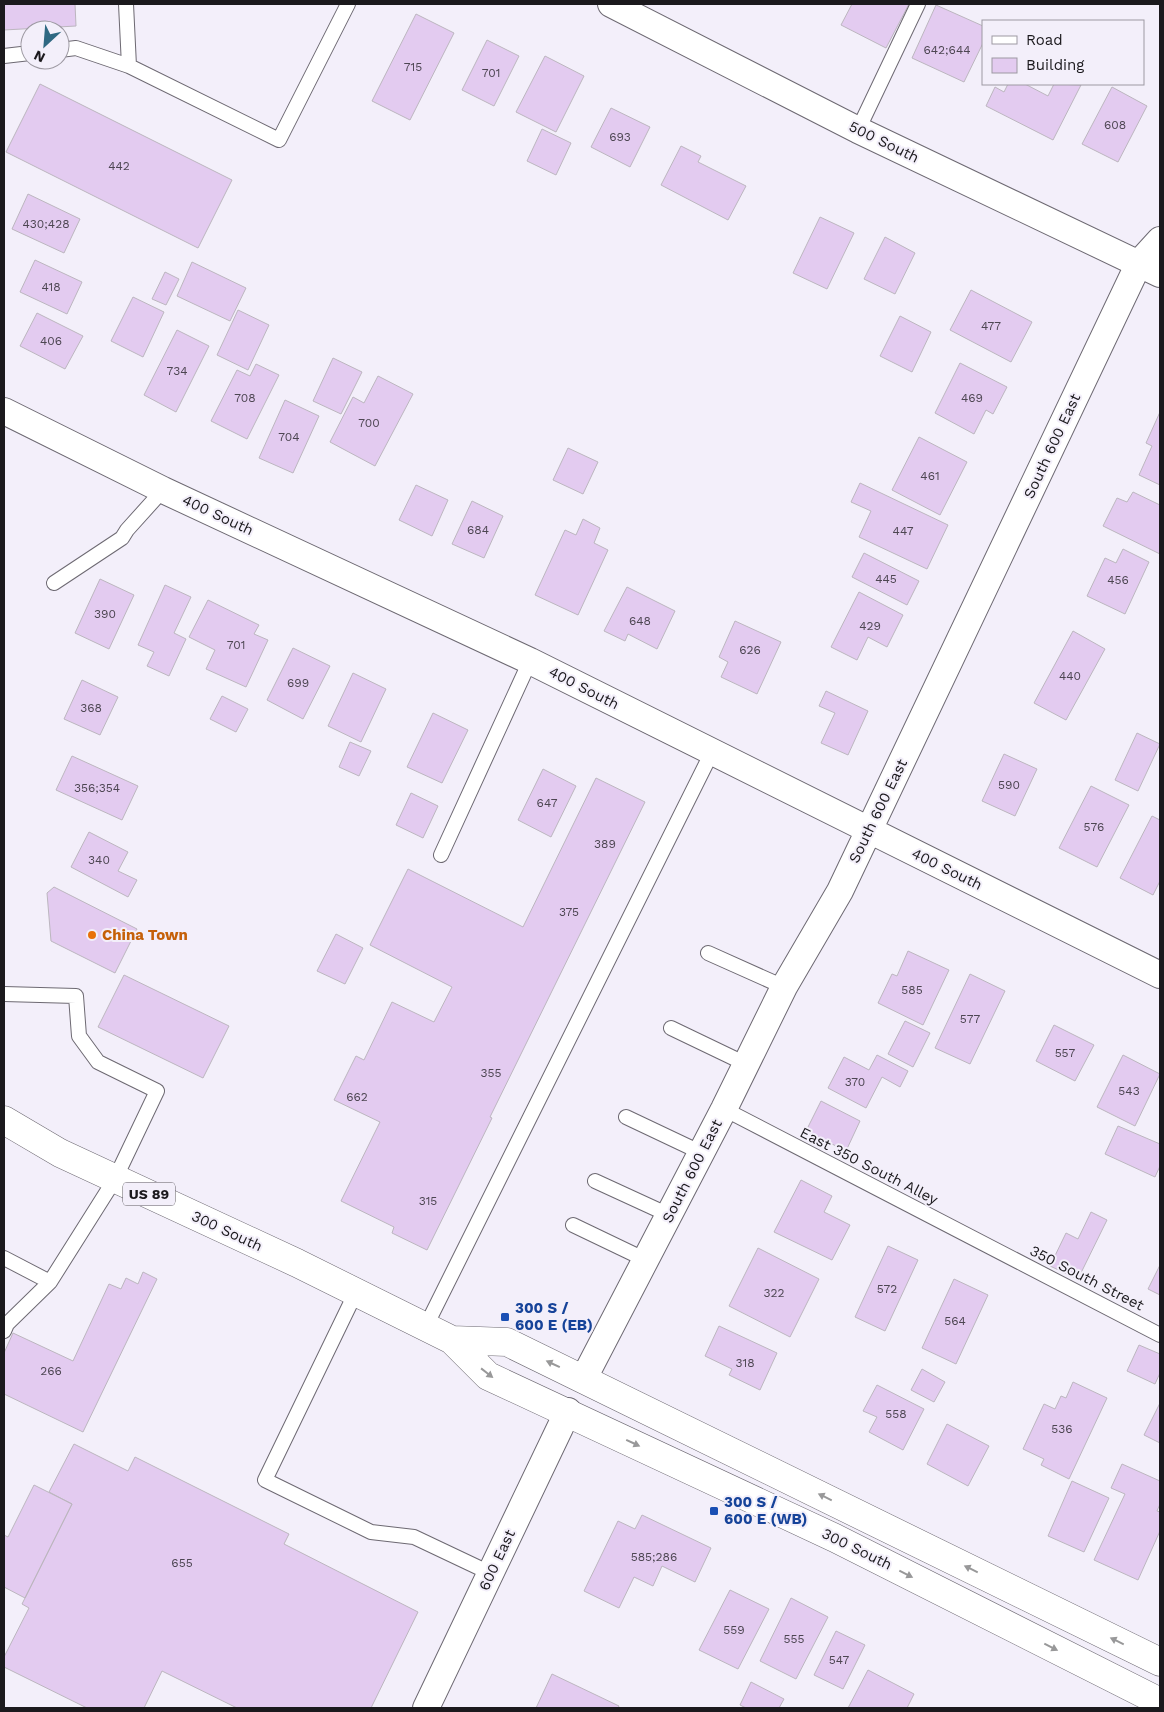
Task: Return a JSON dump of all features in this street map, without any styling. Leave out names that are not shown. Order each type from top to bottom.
[{"type":"main road","name":"300 South","points":[[4,1120],[60,1153],[426,1326],[452,1340],[488,1376],[835,1538],[1147,1701]]},
{"type":"main road","name":"300 South","points":[[452,1340],[507,1342],[1158,1657]]},
{"type":"street","name":"500 South","points":[[611,4],[858,130],[1150,268]]},
{"type":"street","name":"South 600 East","points":[[584,1378],[702,1153],[784,987],[840,891],[1150,268],[1160,240]]},
{"type":"street","name":"400 South","points":[[4,411],[163,490],[530,661],[1160,975]]},
{"type":"street","name":"600 East","points":[[426,1708],[568,1412]]},
{"type":"lane","points":[[126,4],[129,66]]},
{"type":"lane","points":[[70,49],[76,48],[129,66],[280,140],[345,4]]},
{"type":"lane","points":[[858,130],[918,4]]},
{"type":"lane","points":[[4,56],[20,54]]},
{"type":"lane","points":[[54,583],[122,538],[163,490]]},
{"type":"lane","points":[[441,855],[530,661]]},
{"type":"lane","points":[[426,1326],[712,752]]},
{"type":"lane","points":[[708,953],[784,987]]},
{"type":"lane","points":[[4,994],[76,996],[79,1036],[98,1062],[157,1091],[115,1178],[50,1282],[7,1324],[4,1331]]},
{"type":"lane","points":[[671,1028],[746,1064]]},
{"type":"lane","name":"East 350 South Alley","points":[[724,1109],[998,1250]]},
{"type":"lane","points":[[626,1117],[702,1153]]},
{"type":"lane","points":[[595,1181],[669,1215]]},
{"type":"lane","points":[[573,1225],[646,1260]]},
{"type":"lane","name":"350 South Street","points":[[998,1250],[1160,1335]]},
{"type":"lane","points":[[4,1258],[50,1282]]},
{"type":"lane","points":[[356,1292],[265,1480],[371,1532],[414,1537],[490,1573]]},
{"type":"building","points":[[4,4],[75,4],[76,26],[70,26],[70,20],[20,20],[20,29],[4,30]]},
{"type":"building","points":[[852,4],[909,4],[886,48],[841,25]]},
{"type":"building","points":[[936,5],[982,26],[982,45],[964,82],[912,58]]},
{"type":"building","points":[[416,14],[454,33],[410,120],[372,101]]},
{"type":"building","points":[[487,40],[519,56],[494,106],[462,90]]},
{"type":"building","points":[[545,56],[584,76],[556,132],[516,112]]},
{"type":"building","points":[[40,84],[232,180],[198,248],[6,152]]},
{"type":"building","points":[[1008,85],[1027,85],[1048,96],[1054,85],[1081,85],[1053,140],[986,106],[995,87],[1004,92]]},
{"type":"building","points":[[1112,87],[1147,106],[1118,162],[1082,144]]},
{"type":"building","points":[[611,108],[650,127],[630,167],[591,147]]},
{"type":"building","points":[[542,129],[571,143],[556,175],[527,161]]},
{"type":"building","points":[[681,146],[701,156],[698,162],[746,186],[728,220],[661,185]]},
{"type":"building","points":[[28,194],[80,219],[64,253],[12,229]]},
{"type":"building","points":[[820,217],[854,233],[827,289],[793,273]]},
{"type":"building","points":[[885,237],[915,253],[895,294],[864,279]]},
{"type":"building","points":[[35,260],[82,282],[67,314],[20,292]]},
{"type":"building","points":[[192,262],[246,288],[230,321],[177,296]]},
{"type":"building","points":[[165,272],[179,279],[166,305],[152,299]]},
{"type":"building","points":[[971,290],[1032,322],[1011,362],[950,330]]},
{"type":"building","points":[[133,297],[164,312],[143,357],[111,341]]},
{"type":"building","points":[[238,310],[269,325],[248,370],[217,355]]},
{"type":"building","points":[[37,313],[83,336],[65,369],[20,346]]},
{"type":"building","points":[[900,316],[931,332],[912,372],[880,356]]},
{"type":"building","points":[[177,330],[209,346],[176,412],[144,395]]},
{"type":"building","points":[[333,358],[362,372],[341,414],[313,401]]},
{"type":"building","points":[[960,363],[1007,387],[993,414],[986,410],[974,434],[935,413]]},
{"type":"building","points":[[256,364],[279,375],[247,439],[211,421],[237,370],[250,376]]},
{"type":"building","points":[[378,376],[413,394],[375,466],[330,442],[353,397],[364,403]]},
{"type":"building","points":[[285,400],[319,416],[293,473],[259,458]]},
{"type":"building","points":[[1160,412],[1160,485],[1139,475],[1152,446],[1146,443]]},
{"type":"building","points":[[919,437],[967,462],[940,515],[892,490]]},
{"type":"building","points":[[568,448],[598,462],[583,494],[553,480]]},
{"type":"building","points":[[860,483],[948,525],[927,569],[859,537],[871,511],[851,502]]},
{"type":"building","points":[[416,485],[448,500],[432,536],[399,520]]},
{"type":"building","points":[[1133,492],[1160,505],[1160,554],[1103,526],[1117,498],[1127,502]]},
{"type":"building","points":[[472,501],[503,516],[484,558],[452,544]]},
{"type":"building","points":[[583,519],[600,528],[594,543],[608,550],[578,615],[535,595],[565,530],[576,535]]},
{"type":"building","points":[[1123,549],[1149,562],[1125,614],[1087,596],[1105,558],[1116,563]]},
{"type":"building","points":[[864,553],[919,581],[907,605],[852,577]]},
{"type":"building","points":[[100,579],[134,595],[109,649],[75,633]]},
{"type":"building","points":[[165,585],[191,597],[174,633],[186,639],[169,676],[147,666],[154,652],[138,645]]},
{"type":"building","points":[[627,587],[675,611],[657,649],[628,634],[625,641],[604,631]]},
{"type":"building","points":[[859,592],[903,615],[887,647],[868,637],[857,660],[831,647]]},
{"type":"building","points":[[208,600],[259,625],[254,634],[268,640],[246,687],[206,669],[215,650],[189,637]]},
{"type":"building","points":[[735,621],[781,642],[757,694],[721,677],[728,662],[719,657]]},
{"type":"building","points":[[1073,631],[1105,649],[1066,720],[1034,703]]},
{"type":"building","points":[[293,648],[330,666],[303,719],[267,700]]},
{"type":"building","points":[[353,673],[386,689],[361,742],[328,726]]},
{"type":"building","points":[[82,680],[118,697],[100,735],[64,719]]},
{"type":"building","points":[[826,691],[868,711],[848,755],[821,743],[835,713],[819,706]]},
{"type":"building","points":[[222,696],[248,709],[236,732],[210,719]]},
{"type":"building","points":[[433,713],[468,730],[442,783],[407,767]]},
{"type":"building","points":[[1137,733],[1160,744],[1138,791],[1115,780]]},
{"type":"building","points":[[350,742],[371,751],[359,776],[339,767]]},
{"type":"building","points":[[1004,754],[1037,769],[1015,816],[982,801]]},
{"type":"building","points":[[72,756],[138,786],[122,820],[56,790]]},
{"type":"building","points":[[543,769],[576,786],[551,837],[518,820]]},
{"type":"building","points":[[596,778],[645,802],[490,1117],[492,1118],[427,1250],[392,1233],[394,1227],[341,1201],[380,1122],[334,1100],[356,1056],[364,1060],[392,1002],[434,1022],[452,987],[370,945],[408,869],[523,927]]},
{"type":"building","points":[[1091,786],[1129,805],[1097,867],[1059,848]]},
{"type":"building","points":[[411,793],[438,806],[423,838],[396,825]]},
{"type":"building","points":[[1152,816],[1160,820],[1160,881],[1153,895],[1120,878]]},
{"type":"building","points":[[89,832],[128,852],[118,871],[137,880],[128,897],[71,867]]},
{"type":"building","name":"China Town","points":[[54,887],[137,929],[115,973],[51,941],[47,893]]},
{"type":"building","points":[[336,934],[363,948],[345,984],[317,971]]},
{"type":"building","points":[[908,951],[949,970],[923,1025],[878,1003],[892,974],[897,976]]},
{"type":"building","points":[[970,974],[1005,991],[970,1064],[935,1048]]},
{"type":"building","points":[[124,975],[229,1026],[203,1078],[98,1027]]},
{"type":"building","points":[[905,1021],[930,1033],[913,1067],[888,1054]]},
{"type":"building","points":[[1054,1025],[1094,1045],[1075,1081],[1036,1061]]},
{"type":"building","points":[[877,1055],[908,1071],[900,1087],[882,1077],[866,1108],[828,1088],[844,1057],[869,1070]]},
{"type":"building","points":[[1123,1055],[1160,1074],[1135,1126],[1097,1107]]},
{"type":"building","points":[[821,1101],[860,1121],[846,1151],[806,1131]]},
{"type":"building","points":[[1118,1126],[1160,1144],[1160,1166],[1155,1177],[1105,1154]]},
{"type":"building","points":[[801,1180],[832,1196],[824,1212],[850,1225],[832,1260],[774,1232]]},
{"type":"building","points":[[1091,1212],[1107,1220],[1078,1279],[1050,1266],[1066,1233],[1078,1239]]},
{"type":"building","points":[[888,1246],[918,1260],[885,1331],[855,1317]]},
{"type":"building","points":[[758,1248],[819,1279],[790,1337],[729,1306]]},
{"type":"building","points":[[1160,1265],[1160,1295],[1148,1289]]},
{"type":"building","points":[[143,1272],[157,1279],[83,1432],[4,1394],[4,1353],[13,1333],[73,1361],[109,1284],[121,1289],[126,1278],[138,1284]]},
{"type":"building","points":[[954,1279],[988,1295],[956,1364],[922,1348]]},
{"type":"building","points":[[719,1326],[777,1353],[760,1390],[729,1375],[732,1369],[705,1356]]},
{"type":"building","points":[[1139,1345],[1160,1354],[1160,1373],[1155,1384],[1127,1371]]},
{"type":"building","points":[[922,1369],[945,1382],[934,1402],[911,1390]]},
{"type":"building","points":[[1073,1382],[1107,1398],[1069,1479],[1041,1465],[1044,1459],[1023,1449],[1044,1404],[1055,1409],[1061,1396],[1066,1398]]},
{"type":"building","points":[[877,1385],[924,1409],[903,1450],[869,1432],[877,1417],[863,1411]]},
{"type":"building","points":[[1160,1403],[1160,1443],[1144,1435]]},
{"type":"building","points":[[947,1424],[989,1446],[968,1486],[927,1464]]},
{"type":"building","points":[[74,1444],[128,1471],[135,1457],[289,1534],[284,1544],[418,1612],[371,1708],[237,1708],[162,1671],[144,1708],[87,1708],[4,1667],[4,1657],[29,1608],[22,1604],[72,1504],[49,1492]]},
{"type":"building","points":[[1122,1464],[1160,1481],[1160,1504],[1157,1511],[1160,1512],[1160,1531],[1138,1580],[1094,1560],[1125,1494],[1111,1488]]},
{"type":"building","points":[[1072,1481],[1109,1498],[1084,1552],[1048,1536]]},
{"type":"building","points":[[34,1485],[72,1504],[25,1598],[4,1587],[4,1535],[8,1537]]},
{"type":"building","points":[[642,1515],[711,1548],[695,1582],[662,1566],[653,1586],[634,1577],[619,1608],[584,1591],[618,1521],[635,1529]]},
{"type":"building","points":[[730,1590],[769,1609],[738,1669],[699,1650]]},
{"type":"building","points":[[791,1598],[828,1617],[796,1679],[760,1661]]},
{"type":"building","points":[[836,1631],[865,1645],[843,1689],[814,1675]]},
{"type":"building","points":[[868,1670],[914,1694],[907,1708],[848,1708]]},
{"type":"building","points":[[552,1674],[619,1706],[618,1708],[536,1708]]},
{"type":"building","points":[[751,1682],[784,1699],[779,1708],[746,1708],[740,1705]]},
{"type":"place","name":"China Town","points":[[92,935]]},
{"type":"place","name":"300 S / 600 E (EB)","points":[[505,1317]]},
{"type":"place","name":"300 S / 600 E (WB)","points":[[714,1511]]}]
